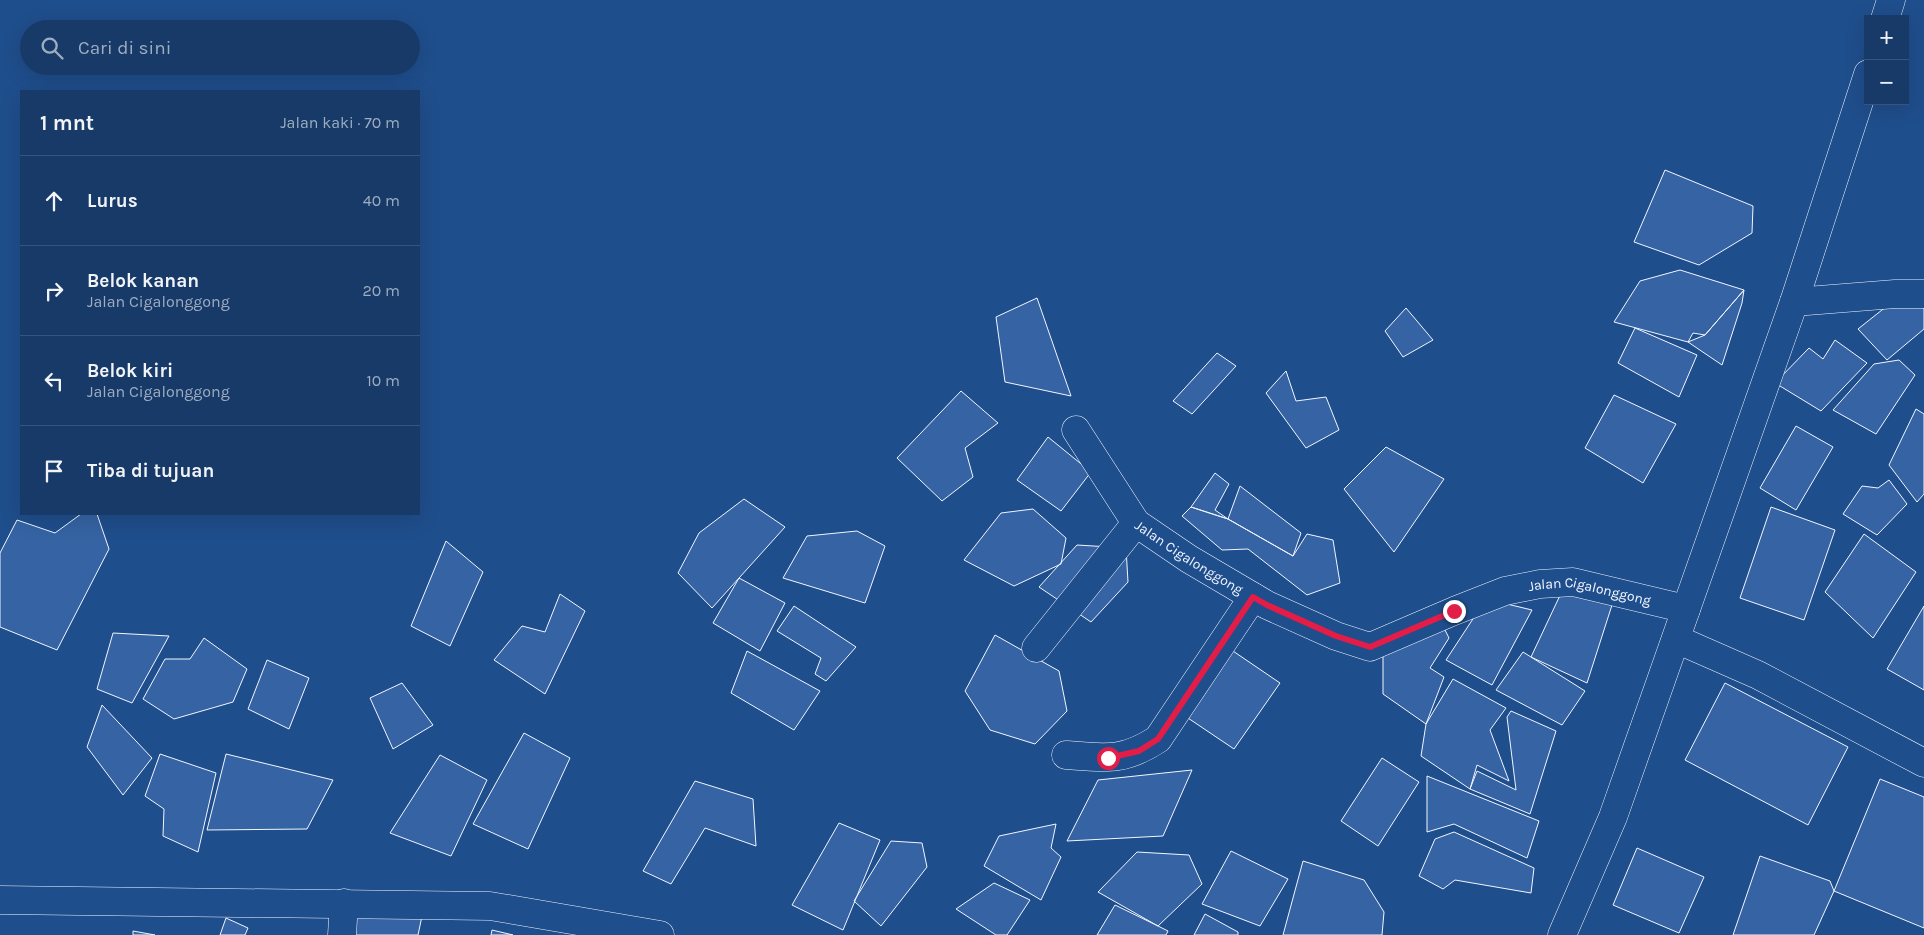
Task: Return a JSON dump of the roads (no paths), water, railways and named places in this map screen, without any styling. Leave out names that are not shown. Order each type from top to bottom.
[{"type":"street","points":[[1887,15],[1892,0]]},
{"type":"street","points":[[1562,935],[1614,816],[1794,302],[1864,86]]},
{"type":"street","points":[[1794,302],[1895,294],[1924,294]]},
{"type":"street","name":"Jalan Cigalonggong","points":[[1076,430],[1136,522],[1189,559],[1267,605],[1336,636],[1370,647],[1505,591],[1540,584],[1573,582],[1686,609]]},
{"type":"street","points":[[1036,648],[1136,522]]},
{"type":"street","points":[[1066,755],[1108,758],[1139,751],[1158,739],[1253,597]]},
{"type":"street","points":[[1676,638],[1758,675],[1924,763]]},
{"type":"street","points":[[0,900],[490,906],[660,935]]},
{"type":"street","points":[[342,935],[344,903]]}]
